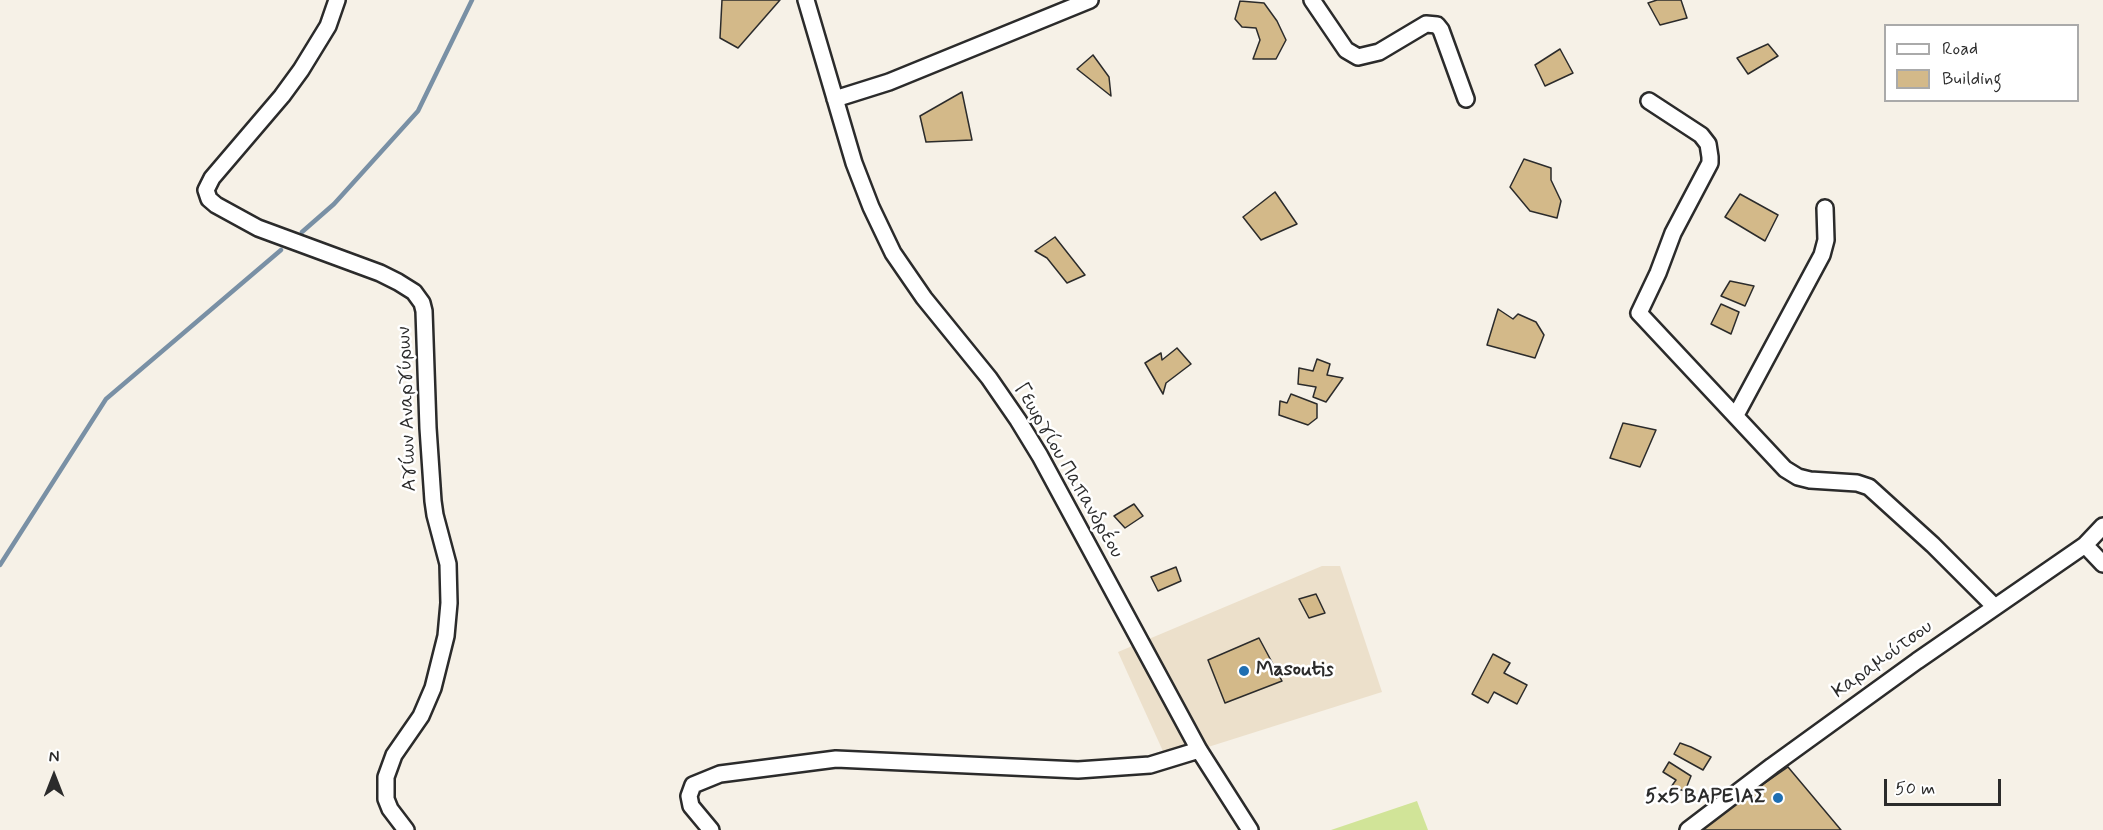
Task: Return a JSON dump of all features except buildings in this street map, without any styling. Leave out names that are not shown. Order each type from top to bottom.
[{"type":"street","name":"Αγίων Αναργύρων","points":[[337,0],[328,26],[301,70],[282,96],[212,177],[206,190],[207,195],[216,205],[258,228],[381,273],[414,292],[422,303],[433,501],[448,564],[449,603],[446,636],[433,688],[421,716],[394,755],[386,777],[386,799],[390,809],[406,830]]},
{"type":"street","name":"Γεωργίου Παπανδρέου","points":[[806,0],[854,163],[871,207],[893,253],[924,298],[988,378],[1018,420],[1040,456],[1199,750],[1250,830]]},
{"type":"street","points":[[835,99],[889,82],[1090,0]]},
{"type":"street","points":[[1312,0],[1346,50],[1358,57],[1379,52],[1426,24],[1437,25],[1441,30],[1466,99]]},
{"type":"street","points":[[1649,100],[1701,135],[1708,144],[1710,163],[1673,233],[1658,273],[1639,313],[1785,469],[1810,480],[1857,483],[1869,487],[1995,607]]},
{"type":"street","points":[[1736,415],[1822,255],[1826,240],[1825,208]]},
{"type":"street","name":"Καραμούτσου","points":[[1688,830],[1772,766],[2085,545],[2103,526]]},
{"type":"street","points":[[2085,545],[2103,564]]},
{"type":"street","points":[[711,830],[691,806],[689,796],[693,785],[720,774],[836,759],[1078,770],[1150,765],[1199,750]]},
{"type":"shaded area","points":[[1322,566],[1340,566],[1382,692],[1167,760],[1118,652]]},
{"type":"green space","points":[[1417,801],[1428,830],[1331,830]]},
{"type":"waterway","points":[[302,232],[334,204],[418,111],[472,0]]},
{"type":"waterway","points":[[0,565],[106,399],[281,250]]},
{"type":"place","name":"Masoutis","points":[[1244,671]]},
{"type":"place","name":"5x5 ΒΑΡΕΙΑΣ","points":[[1778,798]]}]
